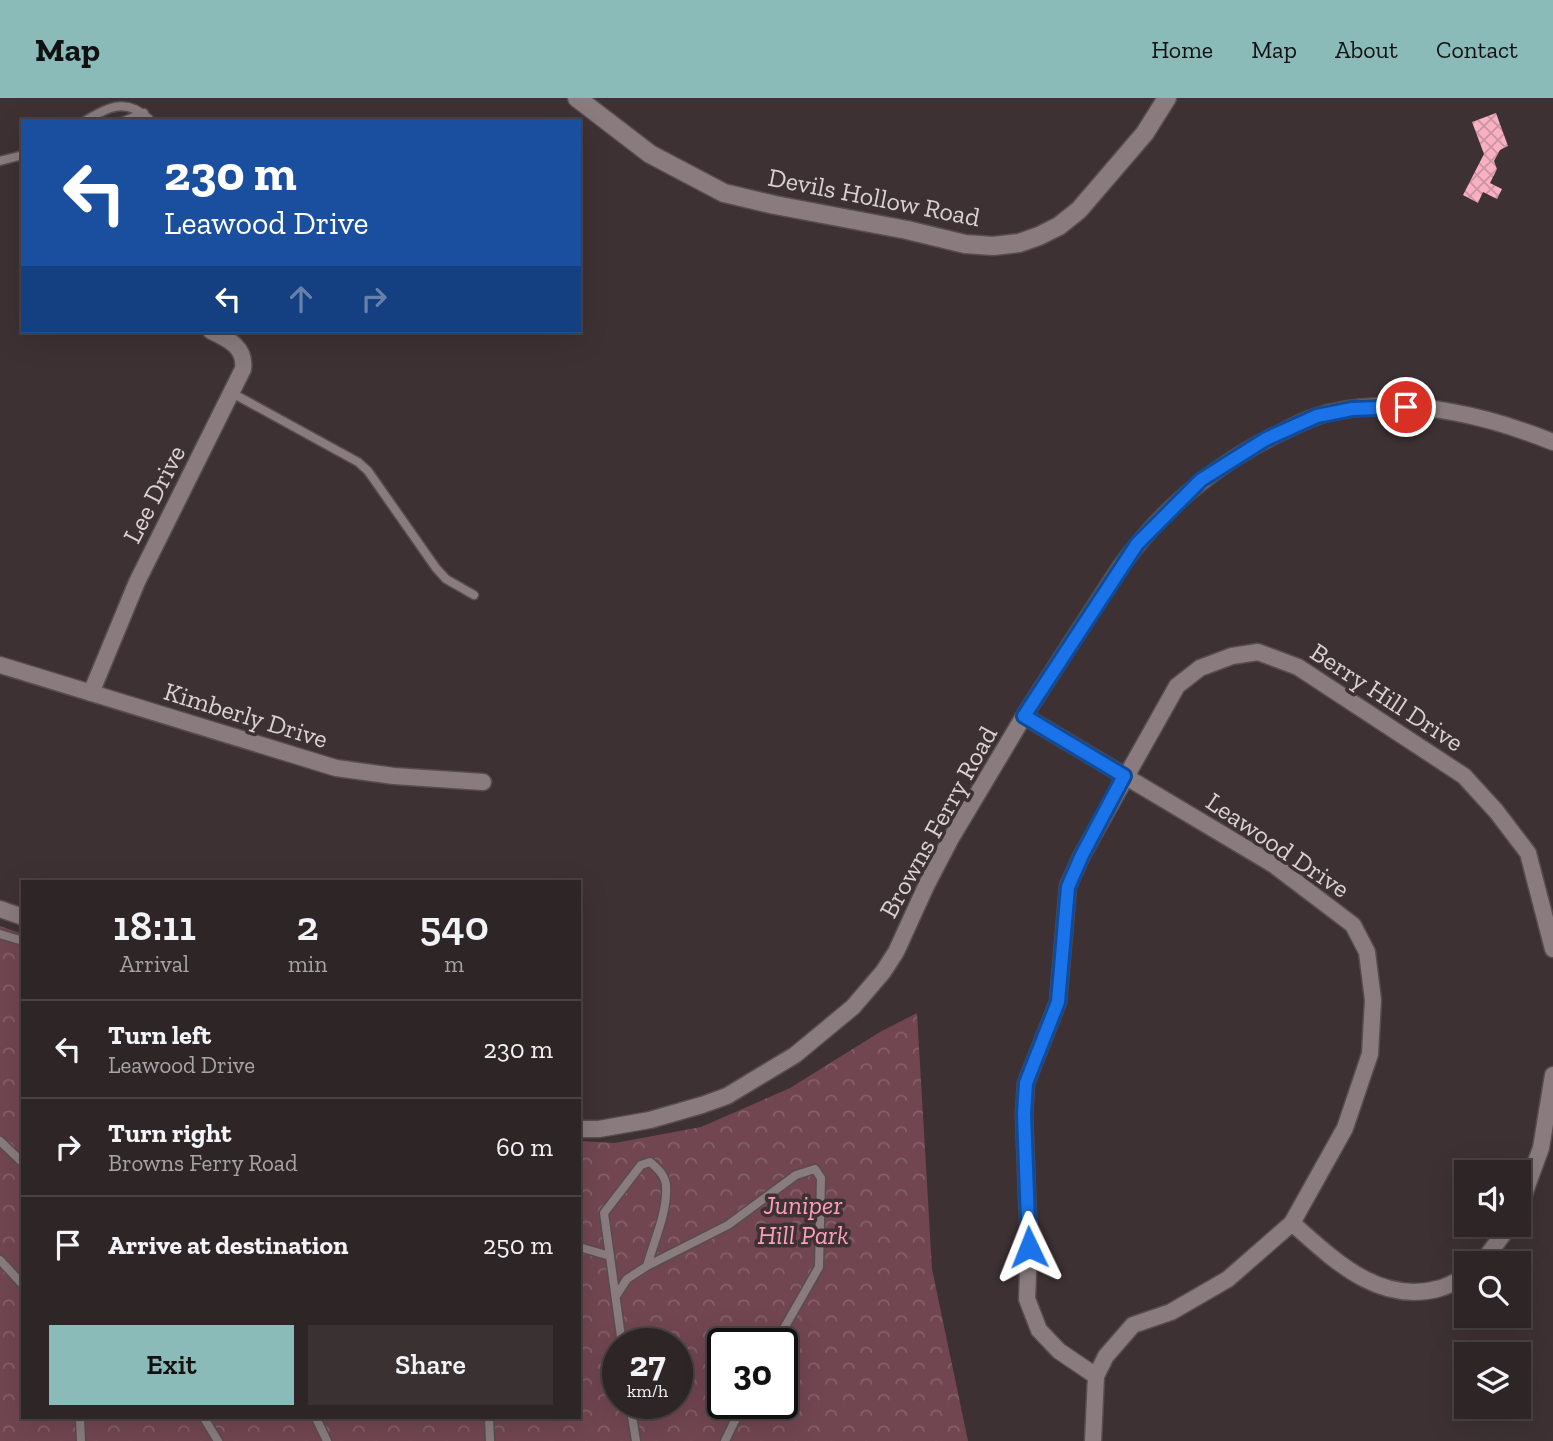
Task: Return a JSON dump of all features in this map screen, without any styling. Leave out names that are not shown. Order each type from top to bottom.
[{"type":"main road","name":"Devils Hollow Road","points":[[577,98],[650,154],[724,193],[882,224],[965,244],[993,246],[1019,243],[1039,236],[1059,226],[1079,210],[1145,132],[1167,98]]},
{"type":"street","name":"Lee Drive","points":[[91,693],[137,582],[232,393],[244,360],[238,347],[214,333]]},
{"type":"street","name":"Browns Ferry Road","points":[[581,1129],[599,1129],[650,1120],[727,1096],[795,1055],[853,1007],[896,952],[944,851],[1024,716],[1137,544],[1201,480],[1266,439],[1317,416],[1335,411],[1406,407],[1478,416],[1553,442]]},
{"type":"street","name":"Berry Hill Drive","points":[[1096,1377],[1059,1351],[1039,1330],[1027,1299],[1029,1247],[1024,1114],[1026,1083],[1058,1002],[1068,887],[1124,776],[1177,686],[1200,668],[1232,656],[1258,652],[1298,667],[1464,776],[1528,853],[1553,949]]},
{"type":"street","name":"Kimberly Drive","points":[[0,665],[336,768],[394,776],[484,782]]},
{"type":"street","name":"Leawood Drive","points":[[1024,716],[1274,865],[1353,925],[1367,953],[1373,1000],[1370,1054],[1345,1128],[1292,1223],[1227,1279],[1171,1312],[1133,1325],[1106,1356],[1096,1377],[1093,1441]]},
{"type":"street","points":[[0,909],[21,916]]},
{"type":"street","points":[[1531,1175],[1541,1148],[1553,1075]]},
{"type":"street","points":[[1292,1223],[1352,1272],[1378,1288],[1410,1292],[1440,1288],[1454,1282]]},
{"type":"lane","points":[[88,119],[100,111],[129,103],[147,118]]},
{"type":"lane","points":[[0,161],[21,156]]},
{"type":"lane","points":[[232,393],[358,462],[368,471],[436,568],[446,579],[474,595]]},
{"type":"lane","points":[[0,934],[21,940]]},
{"type":"lane","points":[[0,1141],[21,1161]]},
{"type":"lane","points":[[620,1328],[604,1213],[641,1165],[650,1162],[666,1182],[664,1207],[647,1266]]},
{"type":"lane","points":[[616,1296],[627,1279],[647,1266],[728,1225],[796,1175],[815,1169],[821,1178],[819,1267],[784,1328]]},
{"type":"lane","points":[[581,1248],[610,1256]]},
{"type":"lane","points":[[0,1261],[21,1283]]},
{"type":"lane","points":[[80,1419],[80,1441]]},
{"type":"lane","points":[[205,1419],[218,1441]]},
{"type":"lane","points":[[316,1419],[327,1441]]},
{"type":"lane","points":[[488,1419],[490,1441]]},
{"type":"lane","points":[[632,1419],[636,1441]]},
{"type":"lane","points":[[725,1441],[736,1419]]},
{"type":"green space","name":"Juniper Hill Park","points":[[0,926],[21,933],[21,1419],[581,1419],[581,1141],[615,1143],[701,1127],[790,1088],[880,1032],[917,1013],[932,1269],[968,1441],[0,1441]]},
{"type":"building","points":[[1496,113],[1508,146],[1500,150],[1494,161],[1497,169],[1490,183],[1502,189],[1497,199],[1483,192],[1478,203],[1463,195],[1484,154],[1472,122]]},
{"type":"route","points":[[1029,1247],[1024,1114],[1026,1083],[1058,1002],[1068,887],[1124,776],[1024,716],[1137,544],[1201,480],[1266,439],[1317,416],[1352,409],[1406,407]]}]
